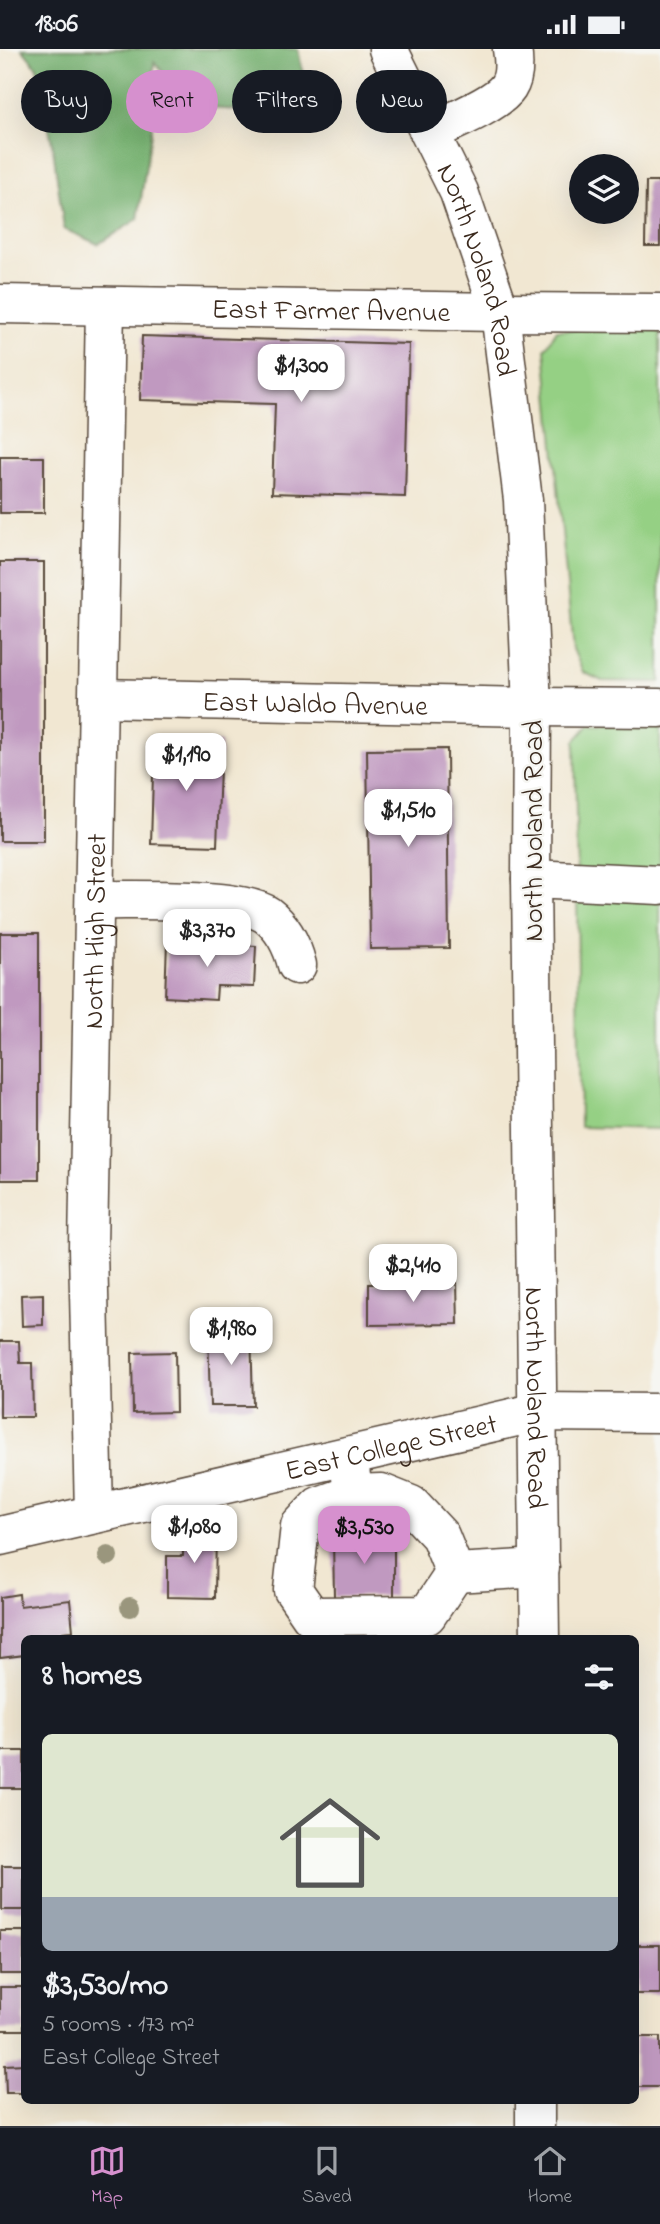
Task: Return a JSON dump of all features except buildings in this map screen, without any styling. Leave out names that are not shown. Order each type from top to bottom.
[{"type":"street","name":"North Noland Road","points":[[388,49],[399,70]]},
{"type":"street","points":[[447,124],[485,106],[508,88],[514,66],[512,49]]},
{"type":"street","name":"North Noland Road","points":[[430,133],[458,192],[500,313],[523,500],[532,707],[531,879],[540,1635]]},
{"type":"street","name":"East Farmer Avenue","points":[[0,304],[500,313],[660,313]]},
{"type":"street","name":"North High Street","points":[[94,1514],[88,1248],[105,306]]},
{"type":"street","name":"East Waldo Avenue","points":[[98,698],[660,708]]},
{"type":"street","points":[[531,879],[660,885]]},
{"type":"street","points":[[95,900],[234,903],[266,914],[291,941],[298,965]]},
{"type":"street","name":"East College Street","points":[[0,1536],[538,1412],[660,1413]]},
{"type":"street","points":[[336,1500],[348,1455]]},
{"type":"street","points":[[381,1493],[411,1505],[440,1536],[455,1573],[427,1615],[311,1616],[293,1590],[300,1526],[336,1500],[381,1493]]},
{"type":"street","points":[[455,1573],[540,1568]]},
{"type":"street","points":[[535,2104],[535,2126]]},
{"type":"green space","points":[[22,49],[298,49],[302,70],[232,70],[232,110],[218,109],[218,70],[161,70],[154,62],[154,70],[126,70],[126,133],[151,133],[138,219],[98,244],[64,229],[50,133],[112,133],[112,70],[38,70]]},
{"type":"green space","points":[[660,326],[660,682],[602,681],[583,672],[573,649],[545,349],[557,330]]},
{"type":"green space","points":[[660,724],[660,1129],[580,1127],[575,741],[589,725]]}]
